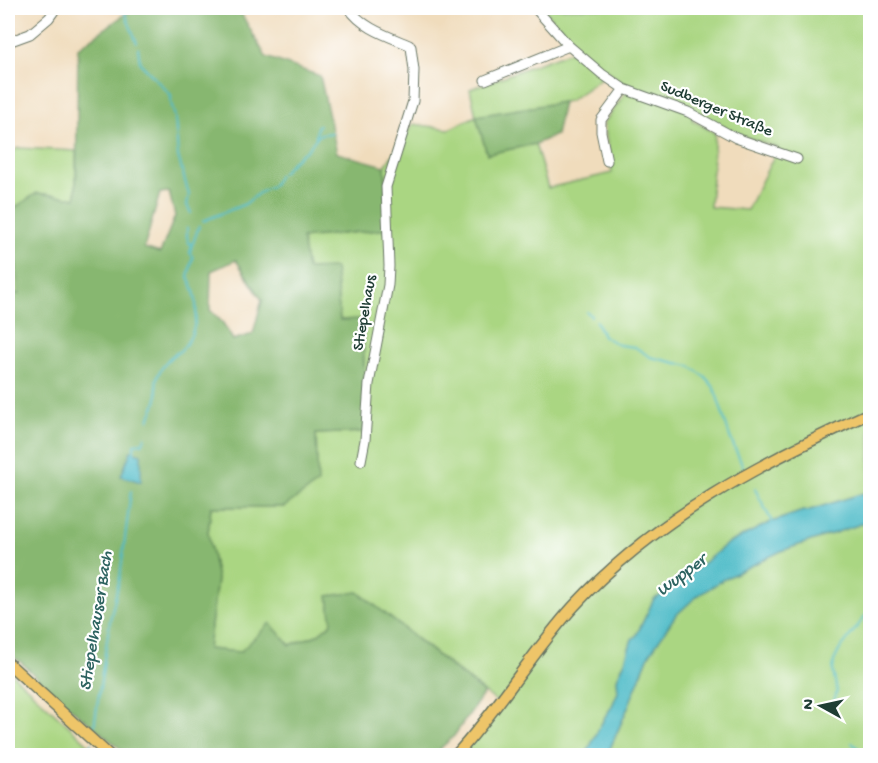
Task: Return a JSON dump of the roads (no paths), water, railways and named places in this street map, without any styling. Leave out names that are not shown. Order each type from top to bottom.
[{"type":"main road","points":[[455,756],[561,621],[590,589],[621,561],[675,519],[730,485],[785,454],[870,412]]},
{"type":"main road","points":[[8,663],[110,756]]},
{"type":"street","points":[[8,42],[30,34],[49,18],[54,11],[53,8]]},
{"type":"street","name":"Stiepelhaus","points":[[349,8],[355,16],[374,29],[409,45],[414,70],[413,101],[386,187],[388,285],[369,384],[365,440],[361,461]]},
{"type":"street","name":"Sudberger Straße","points":[[535,8],[569,46],[624,90],[688,112],[736,138],[797,159]]},
{"type":"street","points":[[485,80],[569,46]]},
{"type":"street","points":[[608,161],[601,132],[601,120],[624,90]]},
{"type":"water","points":[[131,451],[141,454],[141,482],[121,476]]},
{"type":"water","points":[[870,491],[870,521],[781,551],[724,579],[697,596],[675,616],[649,655],[607,755],[586,755],[612,706],[618,692],[617,679],[632,639],[636,636],[654,599],[727,544],[769,523]]},
{"type":"waterway","name":"Stiepelhauser Bach","points":[[123,8],[137,43]]},
{"type":"waterway","name":"Stiepelhauser Bach","points":[[138,48],[140,63],[171,95],[178,156],[189,195],[187,205],[191,213]]},
{"type":"waterway","points":[[316,137],[319,125]]},
{"type":"waterway","points":[[282,173],[307,150],[317,137],[321,134],[333,133]]},
{"type":"waterway","points":[[203,221],[245,204],[273,185],[279,175]]},
{"type":"waterway","points":[[193,243],[199,226]]},
{"type":"waterway","name":"Stiepelhauser Bach","points":[[149,420],[156,403],[158,375],[168,360],[186,344],[196,316],[195,295],[188,277],[193,257],[190,253],[192,244],[189,243],[187,237],[187,228]]},
{"type":"waterway","points":[[587,312],[591,316]]},
{"type":"waterway","points":[[596,321],[603,336],[619,345],[635,347],[650,357],[690,366],[704,376],[713,386],[743,467]]},
{"type":"waterway","name":"Stiepelhauser Bach","points":[[134,453],[134,444],[143,443],[145,437]]},
{"type":"waterway","points":[[755,489],[773,524]]},
{"type":"waterway","name":"Stiepelhauser Bach","points":[[93,734],[110,620],[120,577],[131,491]]},
{"type":"waterway","points":[[832,708],[837,691],[833,671],[834,661],[840,649],[870,610]]},
{"type":"waterway","name":"Stiepelhauser Bach","points":[[90,756],[91,743]]},
{"type":"waterway","points":[[852,743],[859,749],[860,756]]},
{"type":"water label","name":"Wupper","points":[[682,576]]}]
